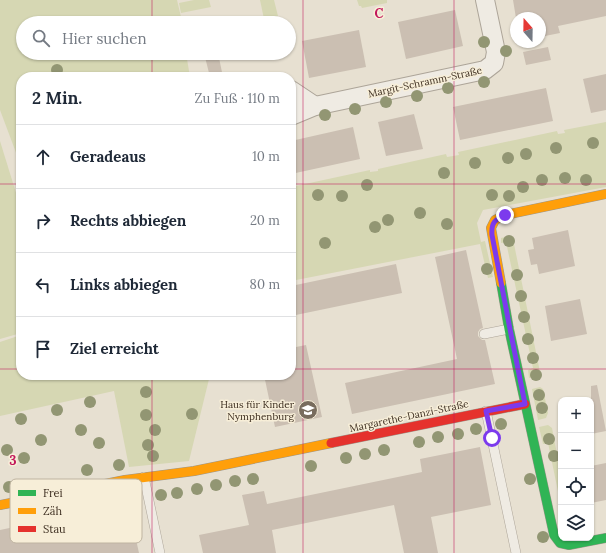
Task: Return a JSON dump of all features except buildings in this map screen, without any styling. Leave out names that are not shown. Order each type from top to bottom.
[{"type":"street","name":"Margit-Schramm-Straße","points":[[296,114],[315,106],[485,70],[494,63],[496,52],[485,0]]},
{"type":"street","points":[[296,93],[315,106]]},
{"type":"street","points":[[606,194],[505,215],[495,220],[491,228],[525,404],[554,535],[558,545],[569,545],[606,538]]},
{"type":"street","name":"Margarethe-Danzi-Straße","points":[[131,479],[194,471],[525,404]]},
{"type":"street","name":"Margarethe-Danzi-Straße","points":[[0,505],[10,503]]},
{"type":"lane","points":[[484,334],[510,329]]},
{"type":"lane","points":[[486,411],[516,553]]},
{"type":"lane","points":[[144,477],[160,553]]},
{"type":"green space","points":[[0,0],[177,0],[181,16],[16,16],[16,60],[187,60],[189,72],[16,72],[16,153],[0,110]]},
{"type":"green space","points":[[194,0],[209,0],[211,7],[181,13],[179,3]]},
{"type":"green space","points":[[260,0],[274,0],[278,16],[263,16]]},
{"type":"green space","points":[[357,0],[387,0],[387,3],[362,8],[359,6]]},
{"type":"green space","points":[[606,122],[606,187],[483,210],[477,223],[481,242],[485,241],[493,277],[488,278],[480,244],[296,280],[296,186],[370,170],[370,172],[378,171],[378,169],[446,154],[447,157],[459,155],[458,152],[557,131],[558,134],[565,133],[564,130]]},
{"type":"green space","points":[[0,141],[16,193],[16,334],[0,339]]},
{"type":"green space","points":[[509,236],[513,239],[540,372],[539,376],[529,378],[528,370],[533,368],[506,242],[501,243],[501,238]]},
{"type":"green space","points":[[16,337],[16,380],[209,380],[189,461],[129,467],[114,391],[0,416],[0,342]]},
{"type":"green space","points":[[540,387],[543,389],[548,413],[546,418],[538,420],[532,389]]},
{"type":"green space","points":[[548,425],[552,428],[558,459],[558,491],[548,443],[543,444],[539,427]]},
{"type":"traffic: fast","points":[[501,283],[509,329],[554,535],[560,543],[569,545],[606,538]]},
{"type":"traffic: slow","points":[[501,283],[491,228],[495,220],[505,215],[606,194]]},
{"type":"traffic: slow","points":[[133,479],[194,471],[331,443]]},
{"type":"traffic: slow","points":[[0,505],[10,503]]},
{"type":"traffic: jam","points":[[331,443],[525,404]]},
{"type":"place","name":"Haus für Kinder Nymphenburg","points":[[308,410]]},
{"type":"route","points":[[492,438],[486,411],[525,404],[491,228],[495,220],[505,215]]}]
